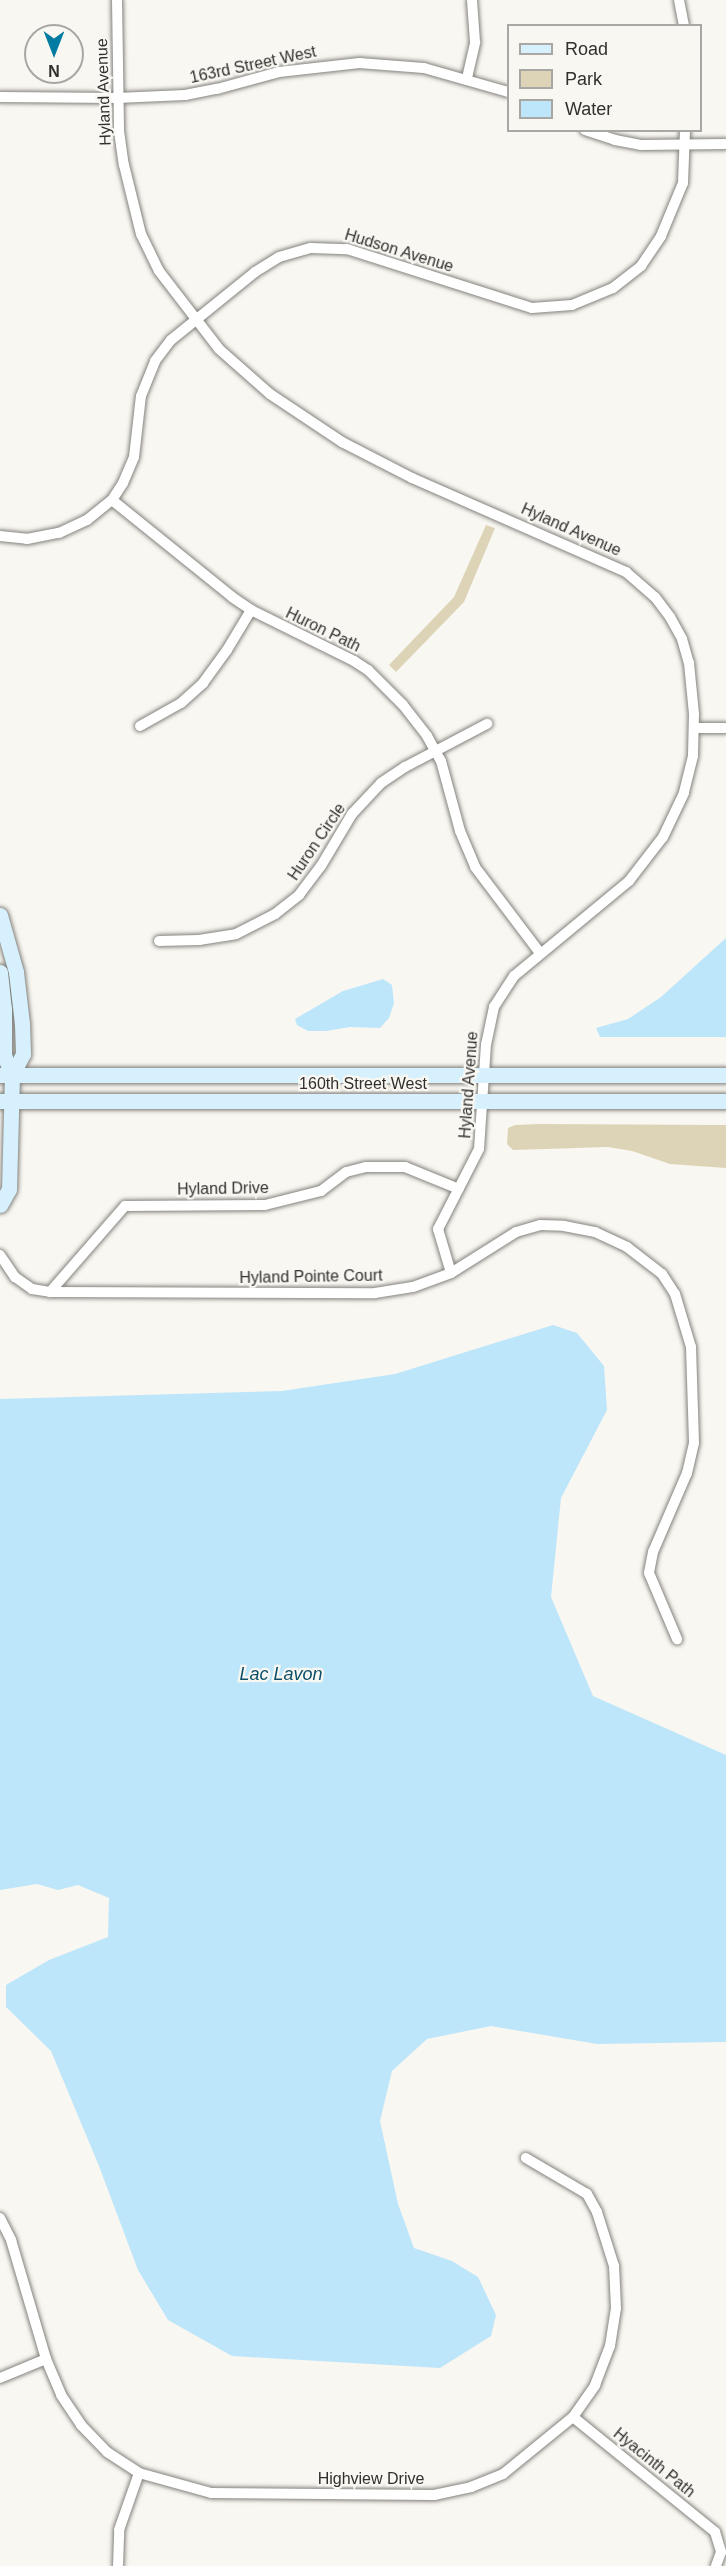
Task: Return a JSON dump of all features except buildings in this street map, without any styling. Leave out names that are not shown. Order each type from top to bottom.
[{"type":"main road","points":[[0,915],[16,972],[22,1024],[22,1054],[6,1075]]},
{"type":"main road","points":[[0,972],[9,1189],[0,1205]]},
{"type":"main road","name":"160th Street West","points":[[6,1075],[726,1075]]},
{"type":"main road","name":"160th Street West","points":[[6,1101],[726,1101]]},
{"type":"street","name":"Hyland Avenue","points":[[117,0],[117,98],[124,165],[141,234],[159,271],[195,321],[219,349],[253,380],[342,442],[412,478],[609,562],[636,579],[663,607],[682,639],[693,687],[695,728],[693,756],[684,792],[669,828],[651,856],[614,895],[514,976],[499,996],[488,1028],[479,1149],[438,1229],[451,1273]]},
{"type":"street","points":[[467,78],[475,42],[472,0]]},
{"type":"street","points":[[679,0],[684,24]]},
{"type":"street","name":"163rd Street West","points":[[0,97],[117,98],[202,92],[279,72],[344,63],[407,65],[467,78],[507,92]]},
{"type":"street","points":[[591,132],[627,143],[726,144]]},
{"type":"street","name":"Hudson Avenue","points":[[0,536],[27,539],[59,533],[87,520],[112,500],[123,483],[134,457],[141,396],[152,367],[171,340],[268,263],[292,252],[322,247],[357,251],[518,305],[548,308],[572,305],[613,288],[647,258],[661,236],[680,194],[685,132]]},
{"type":"street","name":"Huron Path","points":[[112,500],[215,585],[250,610],[341,653],[368,670],[409,712],[436,750],[445,772],[462,838],[475,867],[540,953]]},
{"type":"street","points":[[140,726],[181,703],[203,682],[227,651],[250,610]]},
{"type":"street","name":"Huron Circle","points":[[159,940],[199,940],[236,934],[257,926],[288,905],[310,882],[342,827],[371,792],[393,774],[487,724]]},
{"type":"street","points":[[695,728],[726,728]]},
{"type":"street","name":"Hyland Drive","points":[[50,1292],[125,1206],[265,1205],[321,1191],[355,1168],[378,1166],[405,1167],[459,1189]]},
{"type":"street","name":"Hyland Pointe Court","points":[[0,1256],[15,1277],[32,1289],[50,1292],[375,1293],[413,1287],[451,1273],[516,1232],[540,1225],[564,1226],[595,1233],[627,1247],[662,1274],[675,1294],[691,1347],[694,1443],[687,1473],[653,1552],[649,1573],[677,1639]]},
{"type":"street","name":"Highview Drive","points":[[0,2218],[11,2240],[46,2359],[61,2395],[81,2425],[107,2452],[139,2473],[211,2493],[434,2494],[471,2487],[503,2474],[573,2417],[595,2385],[610,2346],[616,2308],[614,2266],[597,2212],[587,2194],[526,2158]]},
{"type":"street","points":[[0,2378],[46,2359]]},
{"type":"street","name":"Hyacinth Path","points":[[573,2417],[715,2532],[721,2552],[716,2566]]},
{"type":"street","points":[[118,2566],[119,2530],[139,2473]]},
{"type":"green space","points":[[486,525],[495,528],[464,602],[396,672],[389,665],[454,597]]},
{"type":"green space","points":[[515,1125],[726,1125],[726,1168],[670,1164],[632,1151],[608,1147],[513,1150],[507,1144],[508,1128]]},
{"type":"water","points":[[726,938],[726,1037],[600,1037],[596,1028],[628,1019],[661,997]]},
{"type":"water","points":[[383,979],[392,985],[394,1003],[389,1018],[380,1028],[350,1027],[308,1031],[297,1025],[295,1019],[343,991]]},
{"type":"water","name":"Lac Lavon","points":[[553,1325],[577,1333],[604,1366],[607,1410],[561,1498],[551,1597],[593,1696],[726,1755],[726,2042],[597,2044],[491,2026],[427,2039],[392,2071],[380,2121],[398,2204],[414,2248],[452,2261],[478,2277],[496,2315],[491,2336],[440,2368],[232,2356],[168,2320],[138,2270],[99,2166],[51,2051],[6,2007],[6,1985],[49,1960],[108,1937],[109,1898],[78,1885],[58,1890],[37,1884],[0,1890],[0,1399],[282,1391],[395,1374]]}]
